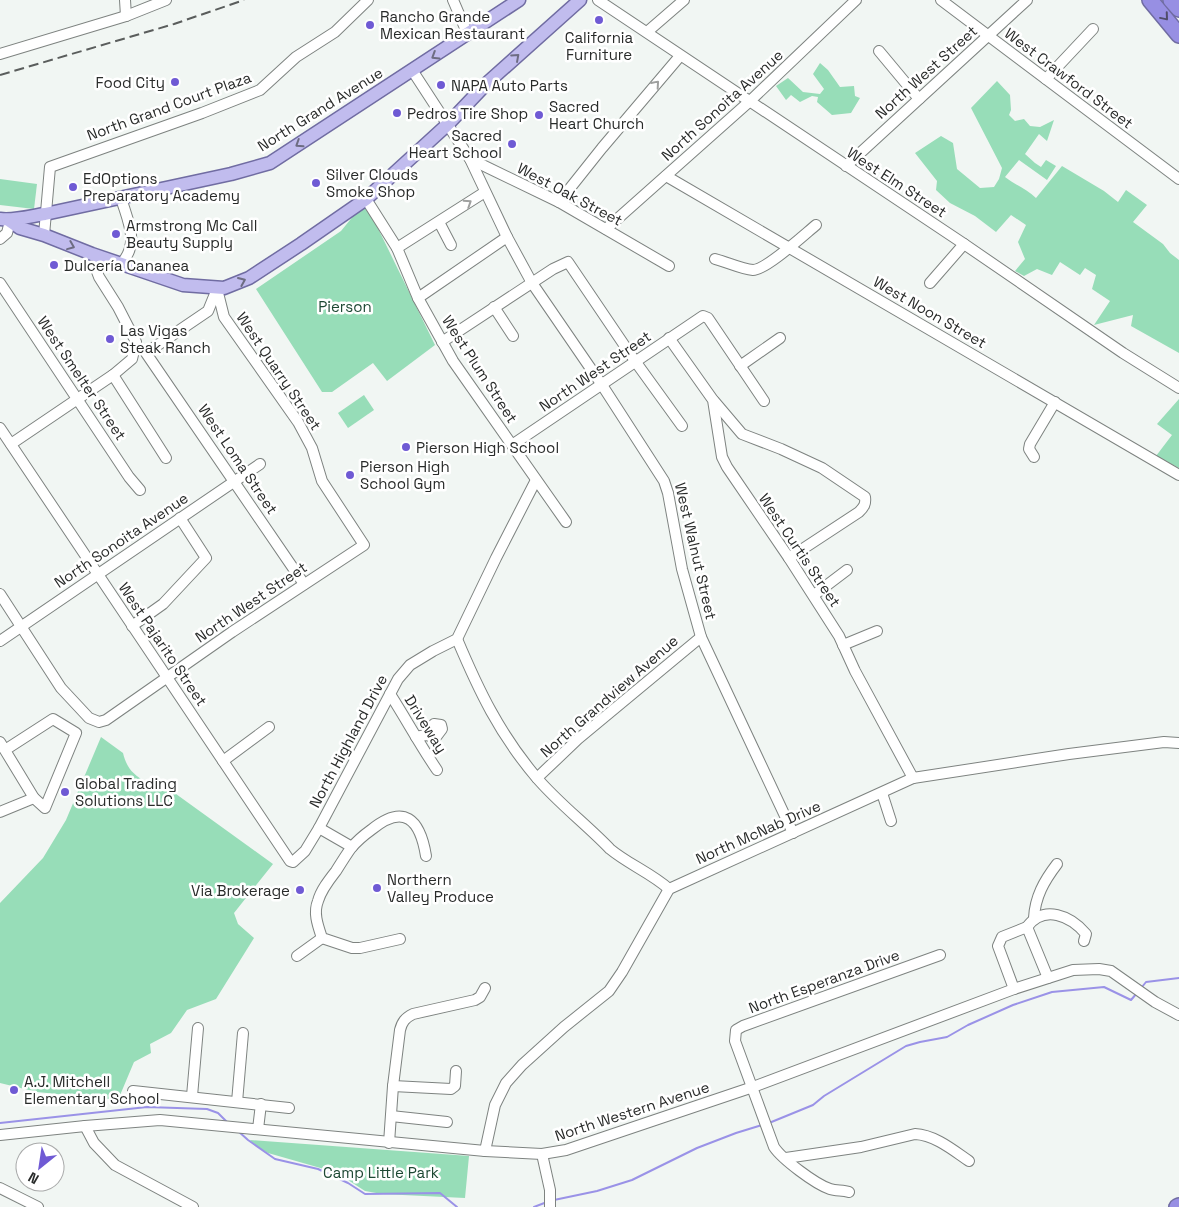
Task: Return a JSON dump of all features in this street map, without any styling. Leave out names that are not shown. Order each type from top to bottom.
[{"type":"highway","points":[[1150,0],[1179,34]]},
{"type":"highway","points":[[1171,0],[1179,9]]},
{"type":"main road","name":"North Grand Avenue","points":[[5,220],[45,214],[121,198],[231,174],[270,163],[519,0]]},
{"type":"main road","points":[[5,220],[20,228],[183,285],[217,289],[224,288],[249,278],[366,199],[447,125],[486,84],[580,0]]},
{"type":"street","points":[[125,0],[126,16]]},
{"type":"street","points":[[0,54],[126,16],[166,0]]},
{"type":"street","name":"North Grand Court Plaza","points":[[44,235],[50,167],[202,113],[260,90],[296,57],[335,32],[368,0]]},
{"type":"street","points":[[453,0],[468,35]]},
{"type":"street","name":"West Elm Street","points":[[598,0],[964,244],[1122,353],[1179,388]]},
{"type":"street","points":[[647,32],[684,0]]},
{"type":"street","name":"North Sonoita Avenue","points":[[606,229],[750,101],[856,0]]},
{"type":"street","name":"West Crawford Street","points":[[941,0],[1179,179]]},
{"type":"street","name":"North West Street","points":[[846,166],[1025,1]]},
{"type":"street","points":[[1046,79],[1094,29]]},
{"type":"street","points":[[879,51],[919,99]]},
{"type":"street","points":[[559,202],[680,56]]},
{"type":"street","points":[[412,70],[470,159]]},
{"type":"street","name":"West Walnut Street","points":[[470,159],[507,237],[532,283],[602,385],[664,481],[668,493],[682,569],[700,637],[793,833]]},
{"type":"street","name":"West Oak Street","points":[[470,159],[559,202],[669,266]]},
{"type":"street","name":"West Noon Street","points":[[666,176],[1179,475]]},
{"type":"street","points":[[397,248],[485,192]]},
{"type":"street","points":[[121,198],[132,235],[132,247],[128,257],[122,264]]},
{"type":"street","name":"West Plum Street","points":[[366,199],[397,248],[418,298],[455,364],[566,522]]},
{"type":"street","points":[[0,239],[6,232],[5,220]]},
{"type":"street","points":[[439,222],[451,245]]},
{"type":"street","points":[[716,259],[748,269],[757,269],[790,248],[816,225]]},
{"type":"street","points":[[418,298],[507,237]]},
{"type":"street","points":[[930,283],[964,244]]},
{"type":"street","points":[[11,444],[113,375],[132,359],[136,342],[118,307],[99,277],[96,269],[99,256]]},
{"type":"street","points":[[442,342],[553,268],[570,262],[635,361],[682,426]]},
{"type":"street","name":"West Smelter Street","points":[[0,283],[140,490]]},
{"type":"street","name":"West Loma Street","points":[[217,289],[208,311],[146,353],[304,584]]},
{"type":"street","name":"West Quarry Street","points":[[217,289],[224,317],[298,422],[312,448],[322,481],[364,545]]},
{"type":"street","points":[[494,307],[513,336]]},
{"type":"street","name":"North West Street","points":[[512,445],[694,320],[703,316],[708,318],[740,366]]},
{"type":"street","name":"West Curtis Street","points":[[669,338],[713,400],[722,457],[727,467],[814,595],[843,645],[913,778]]},
{"type":"street","points":[[764,401],[740,366],[780,338]]},
{"type":"street","points":[[113,375],[166,458]]},
{"type":"street","points":[[713,400],[742,434],[822,468],[865,497],[864,507],[859,512],[789,558]]},
{"type":"street","points":[[1034,457],[1029,449],[1030,444],[1055,402]]},
{"type":"street","name":"West Pajarito Street","points":[[0,428],[290,861],[295,861],[305,851]]},
{"type":"street","name":"North Sonoita Avenue","points":[[0,641],[260,464]]},
{"type":"street","points":[[486,1151],[495,1105],[506,1083],[522,1065],[564,1027],[609,991],[622,972],[669,889],[660,881],[610,849],[537,778],[511,744],[490,711],[457,639],[536,480]]},
{"type":"street","points":[[132,626],[163,604],[206,558],[180,518]]},
{"type":"street","name":"North West Street","points":[[20,627],[61,688],[89,718],[99,722],[106,720],[232,632],[364,545]]},
{"type":"street","points":[[814,595],[847,570]]},
{"type":"street","points":[[0,594],[20,627]]},
{"type":"street","points":[[843,645],[877,631]]},
{"type":"street","name":"North Grandview Avenue","points":[[537,778],[578,739],[700,637]]},
{"type":"street","name":"North Highland Drive","points":[[305,851],[398,679],[410,665],[457,639]]},
{"type":"street","name":"Driveway","points":[[390,694],[421,736],[420,746],[437,770]]},
{"type":"street","points":[[53,719],[76,733],[45,808],[34,798],[3,746],[53,719]]},
{"type":"street","points":[[223,760],[269,727]]},
{"type":"street","name":"North McNab Drive","points":[[669,889],[913,778],[1069,754],[1164,742],[1179,743]]},
{"type":"street","points":[[882,793],[891,821]]},
{"type":"street","points":[[0,812],[34,798]]},
{"type":"street","points":[[322,938],[316,917],[318,901],[322,891],[352,847],[378,824],[396,815],[412,821],[418,828],[426,856]]},
{"type":"street","points":[[319,828],[352,847]]},
{"type":"street","points":[[1034,918],[1034,907],[1038,893],[1046,878],[1057,864]]},
{"type":"street","points":[[1014,989],[998,946],[1002,937],[1027,927],[1034,918],[1048,914],[1061,916],[1078,925],[1086,934],[1084,941]]},
{"type":"street","points":[[1027,927],[1048,978]]},
{"type":"street","points":[[322,938],[352,948],[400,939]]},
{"type":"street","points":[[297,956],[322,938]]},
{"type":"street","name":"North Esperanza Drive","points":[[753,1087],[737,1048],[736,1030],[940,955]]},
{"type":"street","name":"North Western Avenue","points":[[0,1135],[160,1120],[258,1128],[389,1143],[542,1154],[566,1150],[753,1087],[1014,989],[1073,970],[1088,968],[1111,971],[1155,1002],[1179,1015]]},
{"type":"street","points":[[389,1143],[393,1086],[400,1030],[406,1018],[413,1014],[475,1000],[480,997],[485,988]]},
{"type":"street","points":[[192,1096],[198,1028]]},
{"type":"street","points":[[237,1102],[243,1033]]},
{"type":"street","points":[[393,1086],[451,1089],[455,1087],[456,1071]]},
{"type":"street","points":[[753,1087],[774,1147],[778,1153],[802,1172],[830,1189],[849,1192]]},
{"type":"street","points":[[133,1091],[289,1108]]},
{"type":"street","points":[[258,1128],[261,1104]]},
{"type":"street","points":[[391,1116],[447,1122]]},
{"type":"street","points":[[85,1126],[94,1143],[115,1165],[193,1207]]},
{"type":"street","points":[[786,1158],[861,1147],[915,1134],[923,1134],[969,1161]]},
{"type":"street","points":[[542,1154],[550,1190],[550,1207]]},
{"type":"street","points":[[0,1188],[38,1207]]},
{"type":"green space","points":[[820,63],[828,70],[840,87],[854,86],[855,96],[860,98],[851,113],[832,115],[817,102],[818,97],[812,96],[800,102],[791,95],[786,100],[776,86],[788,78],[803,92],[820,94],[824,89],[813,74]]},
{"type":"green space","points":[[997,81],[1010,95],[1011,110],[1009,115],[1015,121],[1024,119],[1030,126],[1040,127],[1054,120],[1047,141],[1039,134],[1025,154],[1041,167],[1046,160],[1056,166],[1047,180],[1019,160],[1005,177],[1036,198],[1062,166],[1104,191],[1118,202],[1126,190],[1147,205],[1133,222],[1163,244],[1179,260],[1179,353],[1131,326],[1133,315],[1094,325],[1110,301],[1092,289],[1096,275],[1085,268],[1080,275],[1060,262],[1052,275],[1037,269],[1024,276],[1015,271],[1025,259],[1018,242],[1026,225],[1011,215],[996,232],[975,216],[950,203],[936,190],[937,181],[915,153],[941,136],[953,143],[957,169],[980,188],[994,187],[999,179],[1002,168],[971,108]]},
{"type":"green space","points":[[0,179],[37,184],[34,209],[0,205]]},
{"type":"green space","name":"Pierson","points":[[366,207],[435,345],[387,381],[373,363],[332,392],[322,392],[256,289],[341,231],[359,209]]},
{"type":"green space","points":[[364,395],[374,410],[348,428],[338,413]]},
{"type":"green space","points":[[1179,399],[1179,468],[1156,456],[1172,435],[1157,424]]},
{"type":"green space","points":[[101,737],[123,753],[131,771],[138,777],[147,783],[158,781],[273,864],[234,913],[238,924],[254,938],[216,999],[187,1010],[171,1033],[150,1044],[151,1053],[134,1062],[118,1100],[37,1092],[0,1083],[0,903],[43,858],[66,820]]},
{"type":"green space","name":"Camp Little Park","points":[[250,1140],[469,1156],[465,1198],[382,1194],[365,1191],[348,1180],[324,1169],[268,1153],[254,1145]]},
{"type":"waterway","points":[[1142,987],[1146,982],[1179,978]]},
{"type":"waterway","points":[[769,1123],[813,1105],[824,1096],[906,1046],[947,1037],[968,1025],[1013,1005],[1052,992],[1104,987],[1131,1000],[1137,993]]},
{"type":"waterway","points":[[0,1123],[147,1107],[207,1109],[218,1113],[227,1122]]},
{"type":"waterway","points":[[554,1200],[597,1191],[632,1180],[697,1148],[762,1125]]},
{"type":"waterway","points":[[238,1131],[275,1159],[318,1169],[348,1183],[365,1194],[440,1193],[457,1207]]},
{"type":"waterway","points":[[534,1207],[547,1202]]},
{"type":"railway","points":[[0,75],[174,24],[244,0]]},
{"type":"place","name":"California Furniture","points":[[599,20]]},
{"type":"place","name":"Rancho Grande Mexican Restaurant","points":[[370,25]]},
{"type":"place","name":"Food City","points":[[175,82]]},
{"type":"place","name":"NAPA Auto Parts","points":[[441,85]]},
{"type":"place","name":"Pedros Tire Shop","points":[[397,113]]},
{"type":"place","name":"Sacred Heart Church","points":[[539,115]]},
{"type":"place","name":"Sacred Heart School","points":[[512,144]]},
{"type":"place","name":"Silver Clouds Smoke Shop","points":[[316,183]]},
{"type":"place","name":"EdOptions Preparatory Academy","points":[[73,187]]},
{"type":"place","name":"Armstrong Mc Call Beauty Supply","points":[[116,234]]},
{"type":"place","name":"Dulcería Cananea","points":[[54,265]]},
{"type":"place","name":"Las Vigas Steak Ranch","points":[[110,339]]},
{"type":"place","name":"Pierson High School","points":[[406,447]]},
{"type":"place","name":"Pierson High School Gym","points":[[350,475]]},
{"type":"place","name":"Global Trading Solutions LLC","points":[[65,792]]},
{"type":"place","name":"Northern Valley Produce","points":[[377,888]]},
{"type":"place","name":"Via Brokerage","points":[[300,890]]},
{"type":"place","name":"A.J. Mitchell Elementary School","points":[[14,1090]]}]
